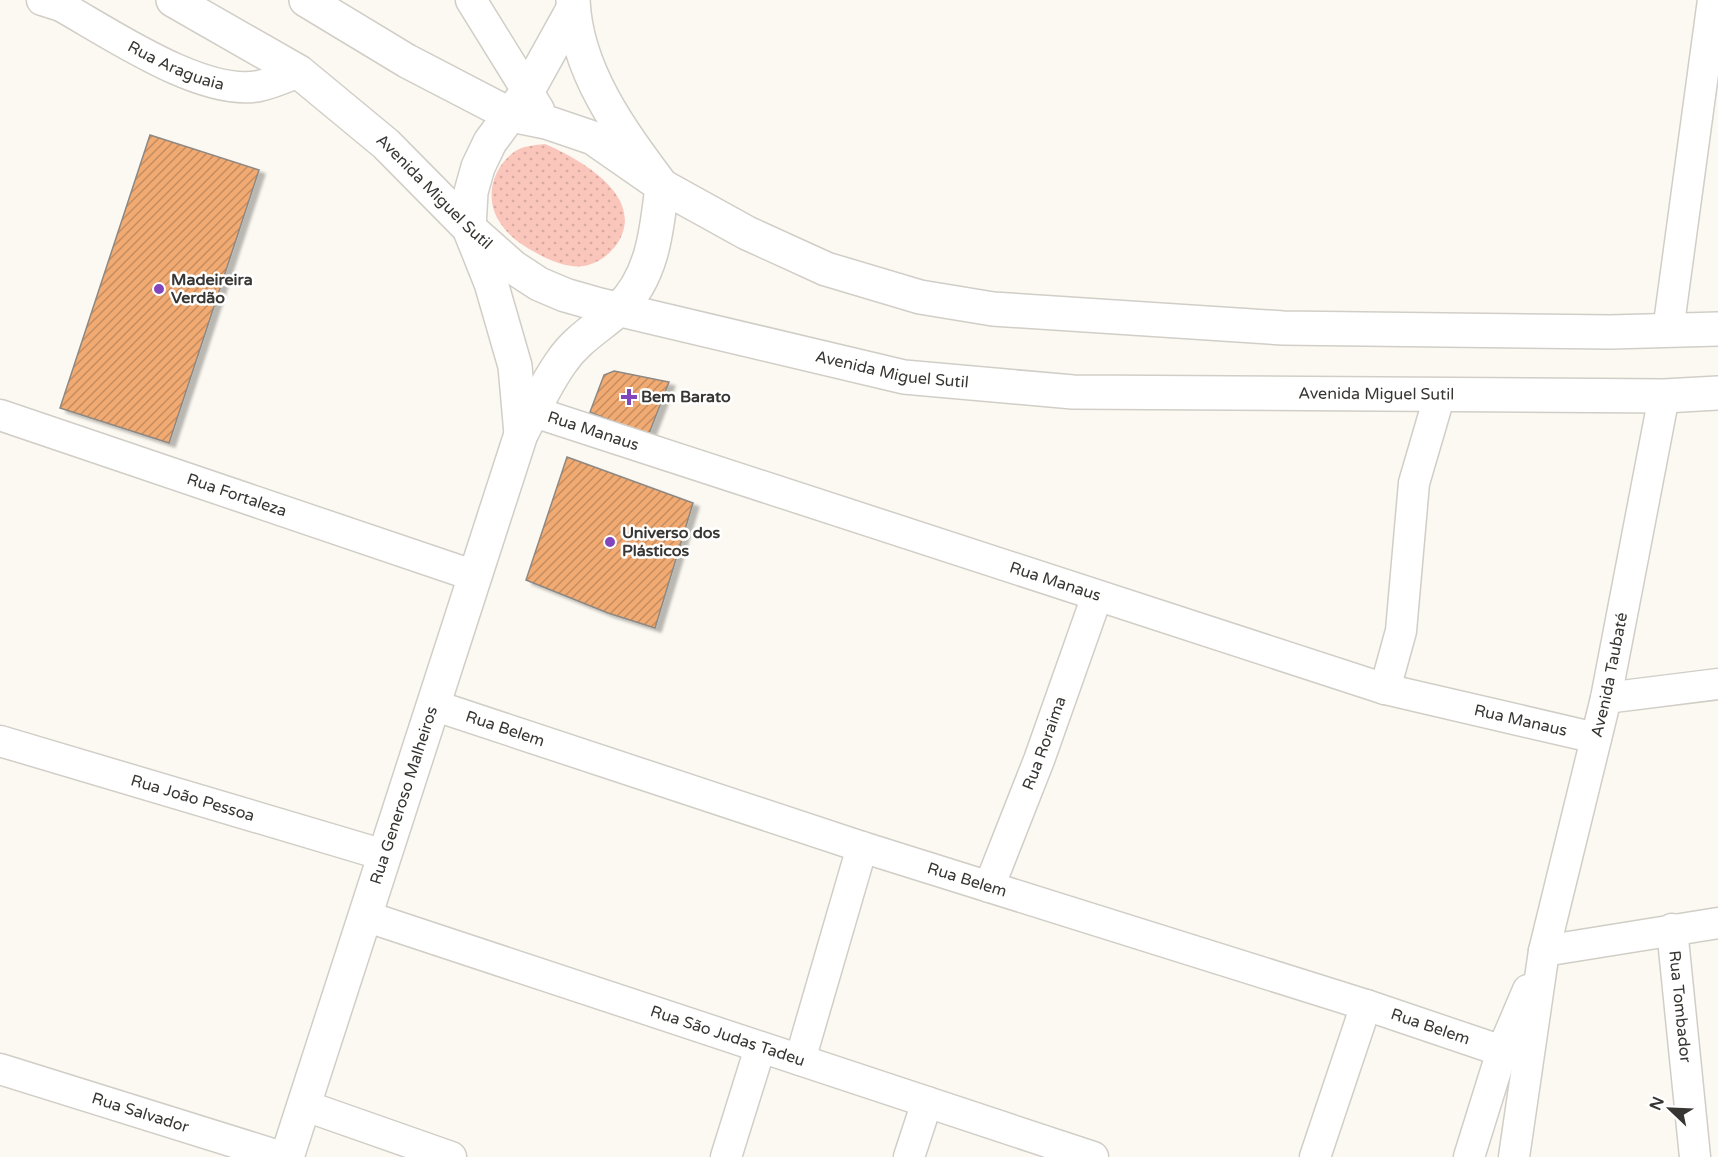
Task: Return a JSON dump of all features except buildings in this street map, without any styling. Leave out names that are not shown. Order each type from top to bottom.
[{"type":"main road","name":"Avenida Miguel Sutil","points":[[173,0],[299,72],[386,144],[469,228],[513,267],[539,284],[565,295],[904,377],[1073,392],[1664,396],[1718,393]]},
{"type":"main road","points":[[306,0],[407,62],[519,103],[546,122],[593,138],[662,186],[747,233],[826,269],[920,297],[993,309],[1282,328],[1668,331],[1718,329]]},
{"type":"main road","points":[[525,417],[504,323],[469,228],[471,192],[478,167],[490,142],[519,103],[573,4]]},
{"type":"main road","points":[[525,417],[561,362],[584,336],[620,308],[647,269],[653,246],[662,186],[616,122],[602,98],[585,56],[573,4]]},
{"type":"main road","name":"Rua Generoso Malheiros","points":[[286,1157],[525,417]]},
{"type":"street","points":[[471,0],[519,103]]},
{"type":"street","points":[[1668,331],[1713,0]]},
{"type":"street","name":"Rua Araguaia","points":[[58,2],[170,66],[214,84],[258,86],[299,72]]},
{"type":"street","points":[[1385,689],[1401,631],[1414,483],[1440,394]]},
{"type":"street","name":"Avenida Taubaté","points":[[1514,1157],[1544,951],[1606,698],[1664,396]]},
{"type":"street","name":"Rua Fortaleza","points":[[0,415],[475,576]]},
{"type":"street","name":"Rua Manaus","points":[[525,417],[1097,596],[1385,689],[1596,738]]},
{"type":"street","name":"Rua Roraima","points":[[989,887],[1040,760],[1097,596]]},
{"type":"street","points":[[1606,698],[1718,684]]},
{"type":"street","name":"Rua Belem","points":[[433,705],[862,847],[1366,1005],[1502,1051]]},
{"type":"street","name":"Rua João Pessoa","points":[[0,741],[384,855]]},
{"type":"street","points":[[800,1060],[862,847]]},
{"type":"street","name":"Rua São Judas Tadeu","points":[[365,916],[1093,1157]]},
{"type":"street","points":[[1544,951],[1718,923]]},
{"type":"street","name":"Rua Tombador","points":[[1672,929],[1695,1157]]},
{"type":"street","name":"Avenida Taubaté","points":[[1469,1157],[1502,1051],[1544,951]]},
{"type":"street","points":[[1315,1157],[1366,1005]]},
{"type":"street","points":[[726,1157],[760,1048]]},
{"type":"street","name":"Rua Salvador","points":[[0,1070],[282,1157]]},
{"type":"street","points":[[909,1157],[927,1102]]},
{"type":"street","points":[[303,1105],[451,1157]]},
{"type":"shaded area","points":[[545,144],[575,159],[606,182],[617,196],[624,211],[624,227],[617,244],[594,263],[573,266],[545,258],[514,238],[496,215],[492,186],[500,167],[517,150]]},
{"type":"place","name":"Madeireira Verdão","points":[[159,289]]},
{"type":"place","name":"Bem Barato","points":[[629,397]]},
{"type":"place","name":"Universo dos Plásticos","points":[[610,542]]}]
